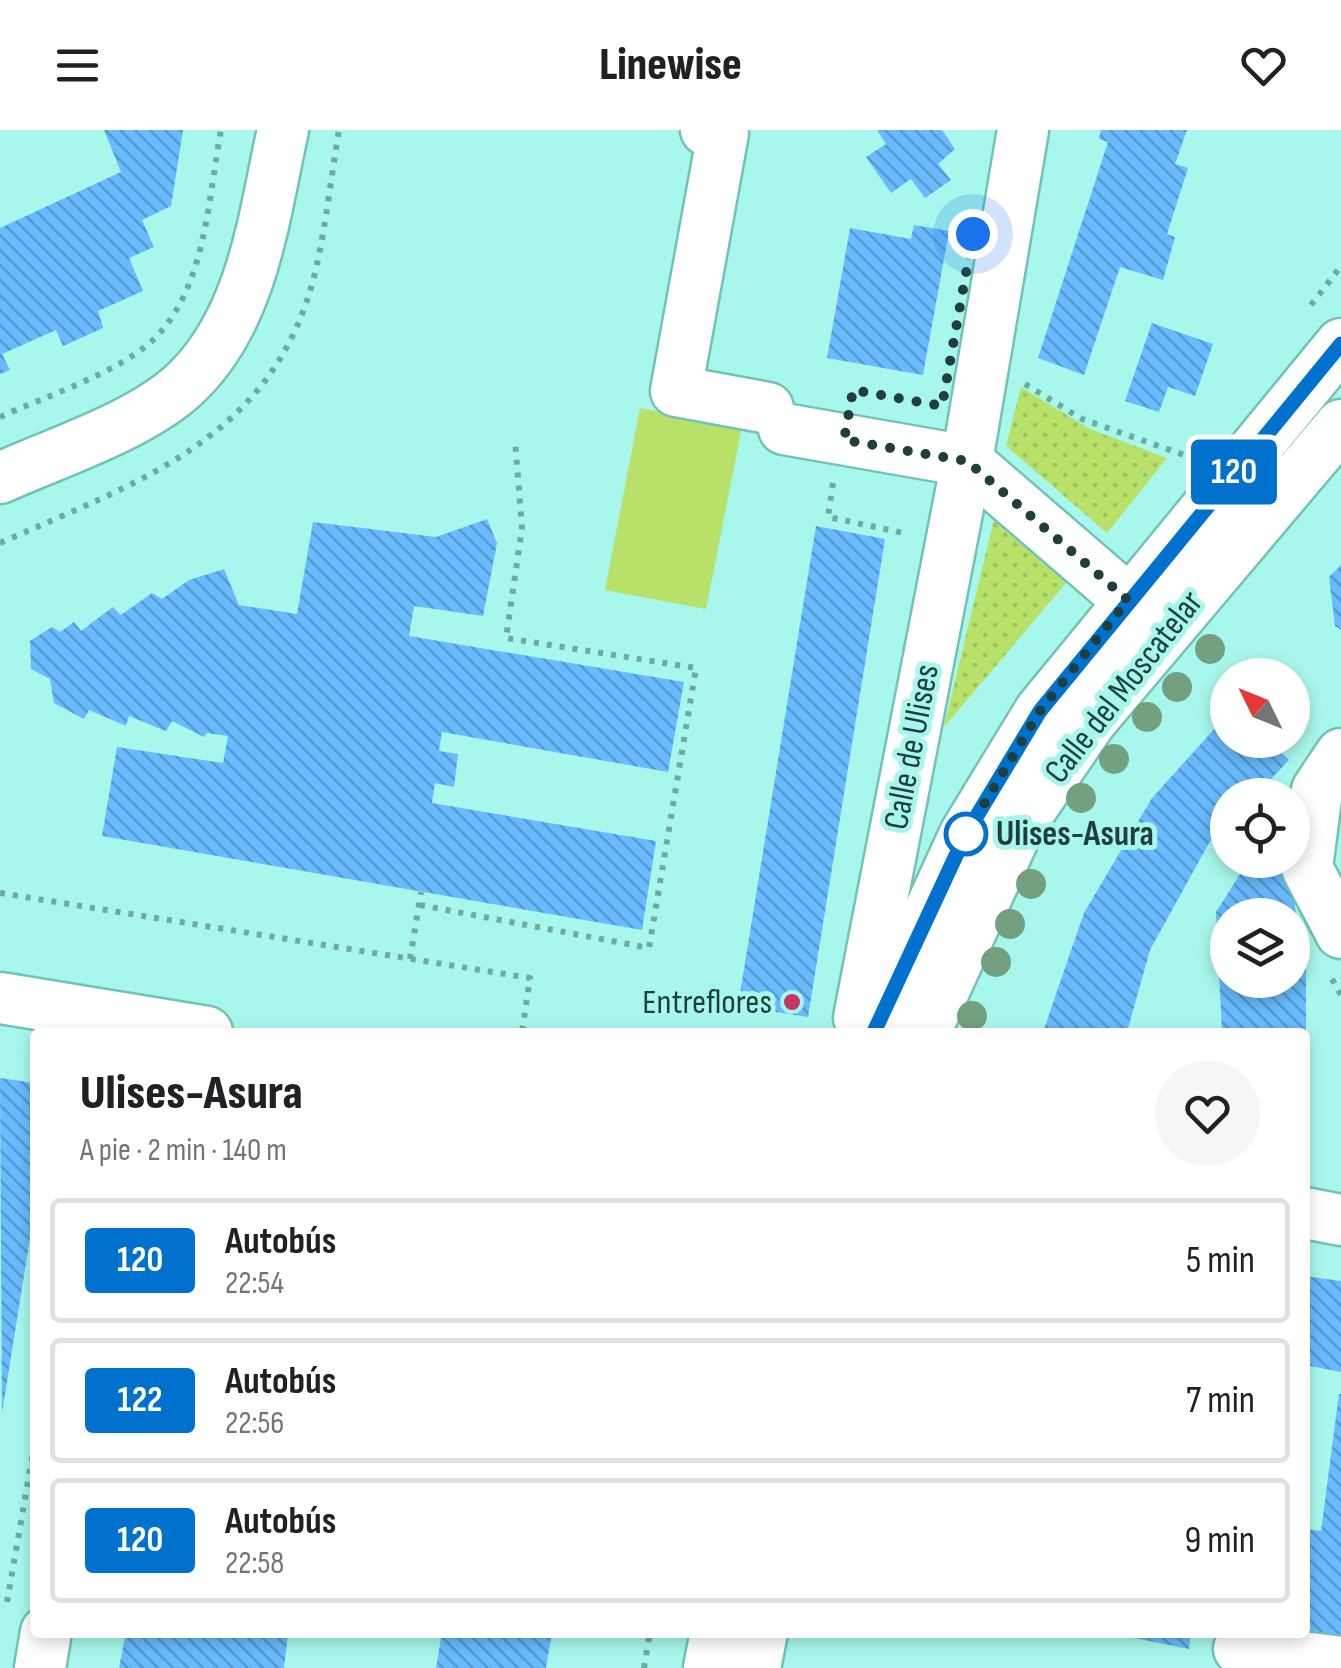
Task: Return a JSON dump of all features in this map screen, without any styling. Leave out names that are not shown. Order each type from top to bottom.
[{"type":"street","points":[[0,478],[122,423],[190,379],[226,330],[253,264],[283,130]]},
{"type":"street","points":[[706,130],[722,133],[676,392],[776,418],[839,459],[967,461],[1128,600]]},
{"type":"street","name":"Calle de Ulises","points":[[856,1028],[967,461],[1024,130]]},
{"type":"street","name":"Calle del Moscatelar","points":[[876,1028],[966,834],[1040,711],[1341,344]]},
{"type":"street","name":"Calle del Moscatelar","points":[[927,1028],[1018,828],[1090,721],[1341,425]]},
{"type":"street","points":[[1341,754],[1317,790],[1307,868],[1341,933]]},
{"type":"street","points":[[0,998],[151,1028]]},
{"type":"street","points":[[1310,1214],[1341,1220]]},
{"type":"street","points":[[31,1638],[40,1668]]},
{"type":"street","points":[[710,1668],[715,1638]]},
{"type":"street","points":[[755,1668],[761,1638]]},
{"type":"street","points":[[1239,1650],[1341,1662]]},
{"type":"path","points":[[0,416],[106,368],[152,342],[184,299],[198,255],[221,130]]},
{"type":"path","points":[[1014,377],[1082,419],[1192,457]]},
{"type":"path","points":[[420,905],[649,948],[696,668],[506,638],[522,528],[515,440]]},
{"type":"path","points":[[410,959],[422,892]]},
{"type":"path","points":[[0,893],[530,978],[523,1028]]},
{"type":"path","points":[[26,1621],[30,1541]]},
{"type":"path","points":[[644,1668],[649,1638]]},
{"type":"green space","points":[[1021,387],[1090,429],[1167,458],[1107,533],[1006,446]]},
{"type":"green space","points":[[640,408],[742,427],[706,609],[605,590]]},
{"type":"green space","points":[[995,515],[1066,583],[944,727]]},
{"type":"building","points":[[104,130],[183,130],[171,206],[142,220],[154,247],[129,258],[143,291],[98,311],[103,328],[63,346],[56,330],[2,354],[10,370],[0,374],[0,228],[121,172]]},
{"type":"building","points":[[877,130],[942,130],[955,149],[938,164],[951,180],[925,198],[911,179],[891,193],[866,157],[886,144]]},
{"type":"building","points":[[1101,130],[1187,130],[1175,164],[1188,168],[1167,234],[1175,237],[1163,280],[1120,267],[1084,375],[1038,358],[1108,142],[1099,139]]},
{"type":"building","points":[[914,225],[949,231],[923,375],[827,358],[850,228],[911,239]]},
{"type":"building","points":[[1152,323],[1213,344],[1195,396],[1168,387],[1159,412],[1125,401]]},
{"type":"building","points":[[487,519],[497,543],[483,616],[414,606],[409,636],[684,682],[668,772],[442,732],[439,751],[458,754],[454,787],[435,783],[432,803],[656,841],[642,930],[102,836],[117,747],[223,763],[228,736],[207,733],[204,737],[172,721],[166,731],[129,716],[126,726],[89,710],[84,719],[54,703],[50,679],[31,669],[30,641],[52,627],[60,632],[74,622],[81,631],[113,607],[121,615],[152,593],[162,599],[189,580],[224,569],[239,605],[297,614],[313,522],[436,537]]},
{"type":"building","points":[[816,526],[885,539],[808,1017],[738,1006]]},
{"type":"building","points":[[1341,565],[1341,630],[1335,626],[1329,577]]},
{"type":"building","points":[[1210,734],[1210,758],[1289,760],[1272,778],[1210,778],[1210,842],[1150,950],[1128,1028],[1044,1028],[1084,913],[1152,798]]},
{"type":"building","points":[[1238,878],[1289,878],[1293,898],[1225,898]]},
{"type":"building","points":[[1220,998],[1306,998],[1306,1028],[1222,1028]]},
{"type":"building","points":[[0,1078],[30,1082],[30,1238],[2,1413]]},
{"type":"building","points":[[1310,1277],[1341,1281],[1341,1372],[1310,1366]]},
{"type":"building","points":[[1341,1394],[1341,1637],[1310,1631],[1310,1530],[1321,1531]]},
{"type":"building","points":[[125,1638],[288,1638],[284,1668],[119,1668]]},
{"type":"building","points":[[441,1638],[551,1638],[546,1668],[436,1668]]},
{"type":"building","points":[[1134,1638],[1190,1638],[1189,1649]]},
{"type":"bus line","name":"120","points":[[876,1028],[966,834],[1040,711],[1341,344]]},
{"type":"place","name":"Ulises-Asura","points":[[966,834]]},
{"type":"place","name":"Entreflores","points":[[792,1002]]},
{"type":"route","points":[[966,834],[1040,711],[1128,600],[967,461],[844,440],[853,390],[942,406],[973,234]]}]
